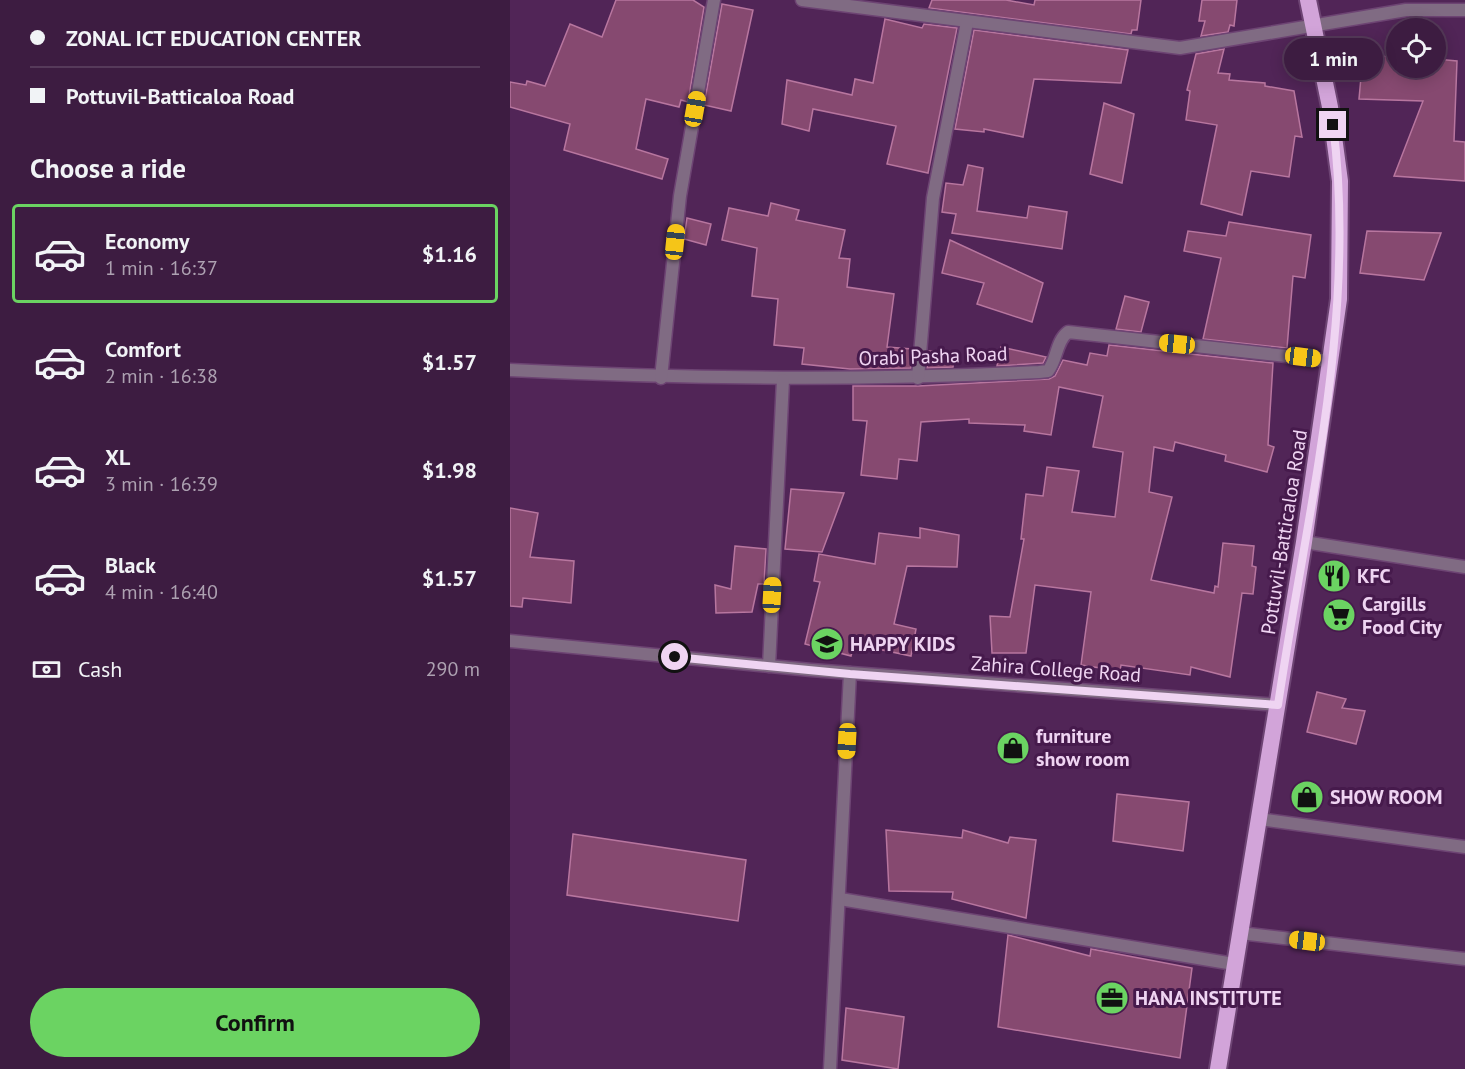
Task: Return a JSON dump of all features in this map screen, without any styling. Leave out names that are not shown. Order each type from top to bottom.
[{"type":"highway","name":"Pottuvil-Batticaloa Road","points":[[1218,1069],[1304,542],[1332,361],[1339,299],[1340,181],[1330,107],[1308,0]]},
{"type":"street","points":[[661,378],[680,196],[714,0]]},
{"type":"street","points":[[802,0],[1179,48],[1406,10],[1465,10]]},
{"type":"street","points":[[918,378],[933,198],[967,22]]},
{"type":"street","name":"Orabi Pasha Road","points":[[510,370],[661,378],[783,380],[918,378],[1048,371],[1053,364],[1063,336],[1068,333],[1332,361]]},
{"type":"street","points":[[769,666],[783,380]]},
{"type":"street","points":[[1304,542],[1465,567]]},
{"type":"street","name":"Zahira College Road","points":[[510,641],[850,674],[1278,705]]},
{"type":"street","points":[[830,1069],[850,674]]},
{"type":"street","points":[[1259,819],[1465,848]]},
{"type":"street","points":[[840,899],[1234,964]]},
{"type":"street","points":[[1239,933],[1465,958]]},
{"type":"building","points":[[616,0],[693,0],[704,7],[688,102],[681,100],[679,107],[646,99],[636,149],[668,159],[662,179],[564,150],[570,124],[510,107],[510,82],[526,85],[527,81],[545,86],[570,24],[602,37]]},
{"type":"building","points":[[932,0],[1006,0],[1034,5],[1035,0],[1141,0],[1137,30],[1132,30],[1131,34],[929,8]]},
{"type":"building","points":[[1202,0],[1237,0],[1234,26],[1230,25],[1228,32],[1201,36],[1205,21],[1199,21]]},
{"type":"building","points":[[722,4],[753,10],[731,111],[704,105]]},
{"type":"building","points":[[885,19],[922,28],[924,24],[957,28],[928,173],[887,164],[896,126],[813,109],[809,131],[782,124],[787,80],[852,95],[855,79],[873,83]]},
{"type":"building","points":[[974,30],[1128,50],[1121,83],[1034,79],[1023,137],[984,129],[984,132],[955,129]]},
{"type":"building","points":[[1224,49],[1218,73],[1230,74],[1229,80],[1265,83],[1265,86],[1294,91],[1302,137],[1295,136],[1289,177],[1251,171],[1242,215],[1201,204],[1217,125],[1186,120],[1190,91],[1187,90],[1196,54]]},
{"type":"building","points":[[1363,55],[1386,56],[1386,78],[1446,78],[1446,60],[1457,61],[1454,141],[1465,142],[1465,181],[1394,176],[1423,101],[1359,99]]},
{"type":"building","points":[[1104,103],[1134,114],[1122,183],[1090,174]]},
{"type":"building","points":[[968,165],[983,168],[977,211],[1027,218],[1029,206],[1067,212],[1062,249],[952,233],[956,214],[942,212],[946,183],[963,185]]},
{"type":"building","points":[[771,203],[799,210],[796,220],[845,230],[839,258],[850,259],[847,287],[894,294],[887,347],[912,349],[911,368],[850,369],[802,364],[804,348],[774,345],[778,299],[752,296],[757,248],[722,240],[729,208],[768,216]]},
{"type":"building","points":[[687,218],[711,224],[706,245],[684,239]]},
{"type":"building","points":[[1229,222],[1311,235],[1305,278],[1293,276],[1287,348],[1203,339],[1221,258],[1184,251],[1188,231],[1226,236]]},
{"type":"building","points":[[1367,231],[1441,233],[1424,280],[1360,273]]},
{"type":"building","points":[[950,240],[1043,283],[1032,322],[977,304],[984,283],[942,273]]},
{"type":"building","points":[[1125,296],[1149,302],[1141,332],[1116,329]]},
{"type":"building","points":[[1109,345],[1273,363],[1268,445],[1274,447],[1267,472],[1225,461],[1226,455],[1175,442],[1173,451],[1154,447],[1149,492],[1172,497],[1151,580],[1214,593],[1215,586],[1218,587],[1223,543],[1254,546],[1252,566],[1256,567],[1253,594],[1242,593],[1230,677],[1191,667],[1190,675],[1121,665],[1120,671],[1081,665],[1091,592],[1035,585],[1026,653],[992,653],[990,616],[1010,617],[1024,539],[1021,539],[1026,494],[1043,496],[1047,467],[1079,471],[1072,512],[1115,517],[1123,452],[1093,447],[1103,396],[1059,387],[1051,435],[1024,431],[1025,425],[969,423],[969,419],[921,422],[917,461],[899,459],[897,479],[861,475],[867,421],[853,420],[853,386],[918,386],[1049,379],[1055,376],[1063,360],[1087,365],[1090,353],[1107,356]]},
{"type":"building","points":[[1001,347],[1046,357],[1043,363],[997,366]]},
{"type":"building","points":[[929,351],[955,353],[953,367],[927,368]]},
{"type":"building","points":[[791,489],[844,493],[822,552],[785,549]]},
{"type":"building","points":[[510,508],[538,513],[530,557],[574,561],[571,603],[523,598],[522,607],[510,606]]},
{"type":"building","points":[[920,528],[959,535],[957,567],[907,566],[894,624],[916,629],[911,656],[854,644],[851,656],[805,644],[820,582],[814,581],[819,554],[875,564],[879,533],[920,538]]},
{"type":"building","points":[[735,546],[766,549],[764,584],[758,584],[752,612],[716,613],[715,585],[731,589]]},
{"type":"building","points":[[1317,692],[1346,699],[1342,708],[1365,711],[1356,744],[1307,732]]},
{"type":"building","points":[[1117,794],[1189,802],[1183,851],[1113,841]]},
{"type":"building","points":[[886,830],[962,838],[963,830],[1008,843],[1010,837],[1036,840],[1026,918],[952,899],[953,892],[889,891]]},
{"type":"building","points":[[573,834],[746,860],[738,921],[567,895]]},
{"type":"building","points":[[1008,935],[1090,956],[1091,949],[1192,968],[1180,1058],[998,1027]]},
{"type":"building","points":[[846,1008],[904,1017],[898,1069],[842,1060]]},
{"type":"place","name":"KFC","points":[[1334,576]]},
{"type":"place","name":"Cargills Food City","points":[[1339,615]]},
{"type":"place","name":"HAPPY KIDS","points":[[827,644]]},
{"type":"place","name":"furniture show room","points":[[1013,748]]},
{"type":"place","name":"SHOW ROOM","points":[[1307,797]]},
{"type":"place","name":"HANA INSTITUTE","points":[[1112,998]]},
{"type":"route","points":[[675,657],[850,674],[1278,705],[1332,361],[1339,299],[1340,181],[1333,125]]}]
